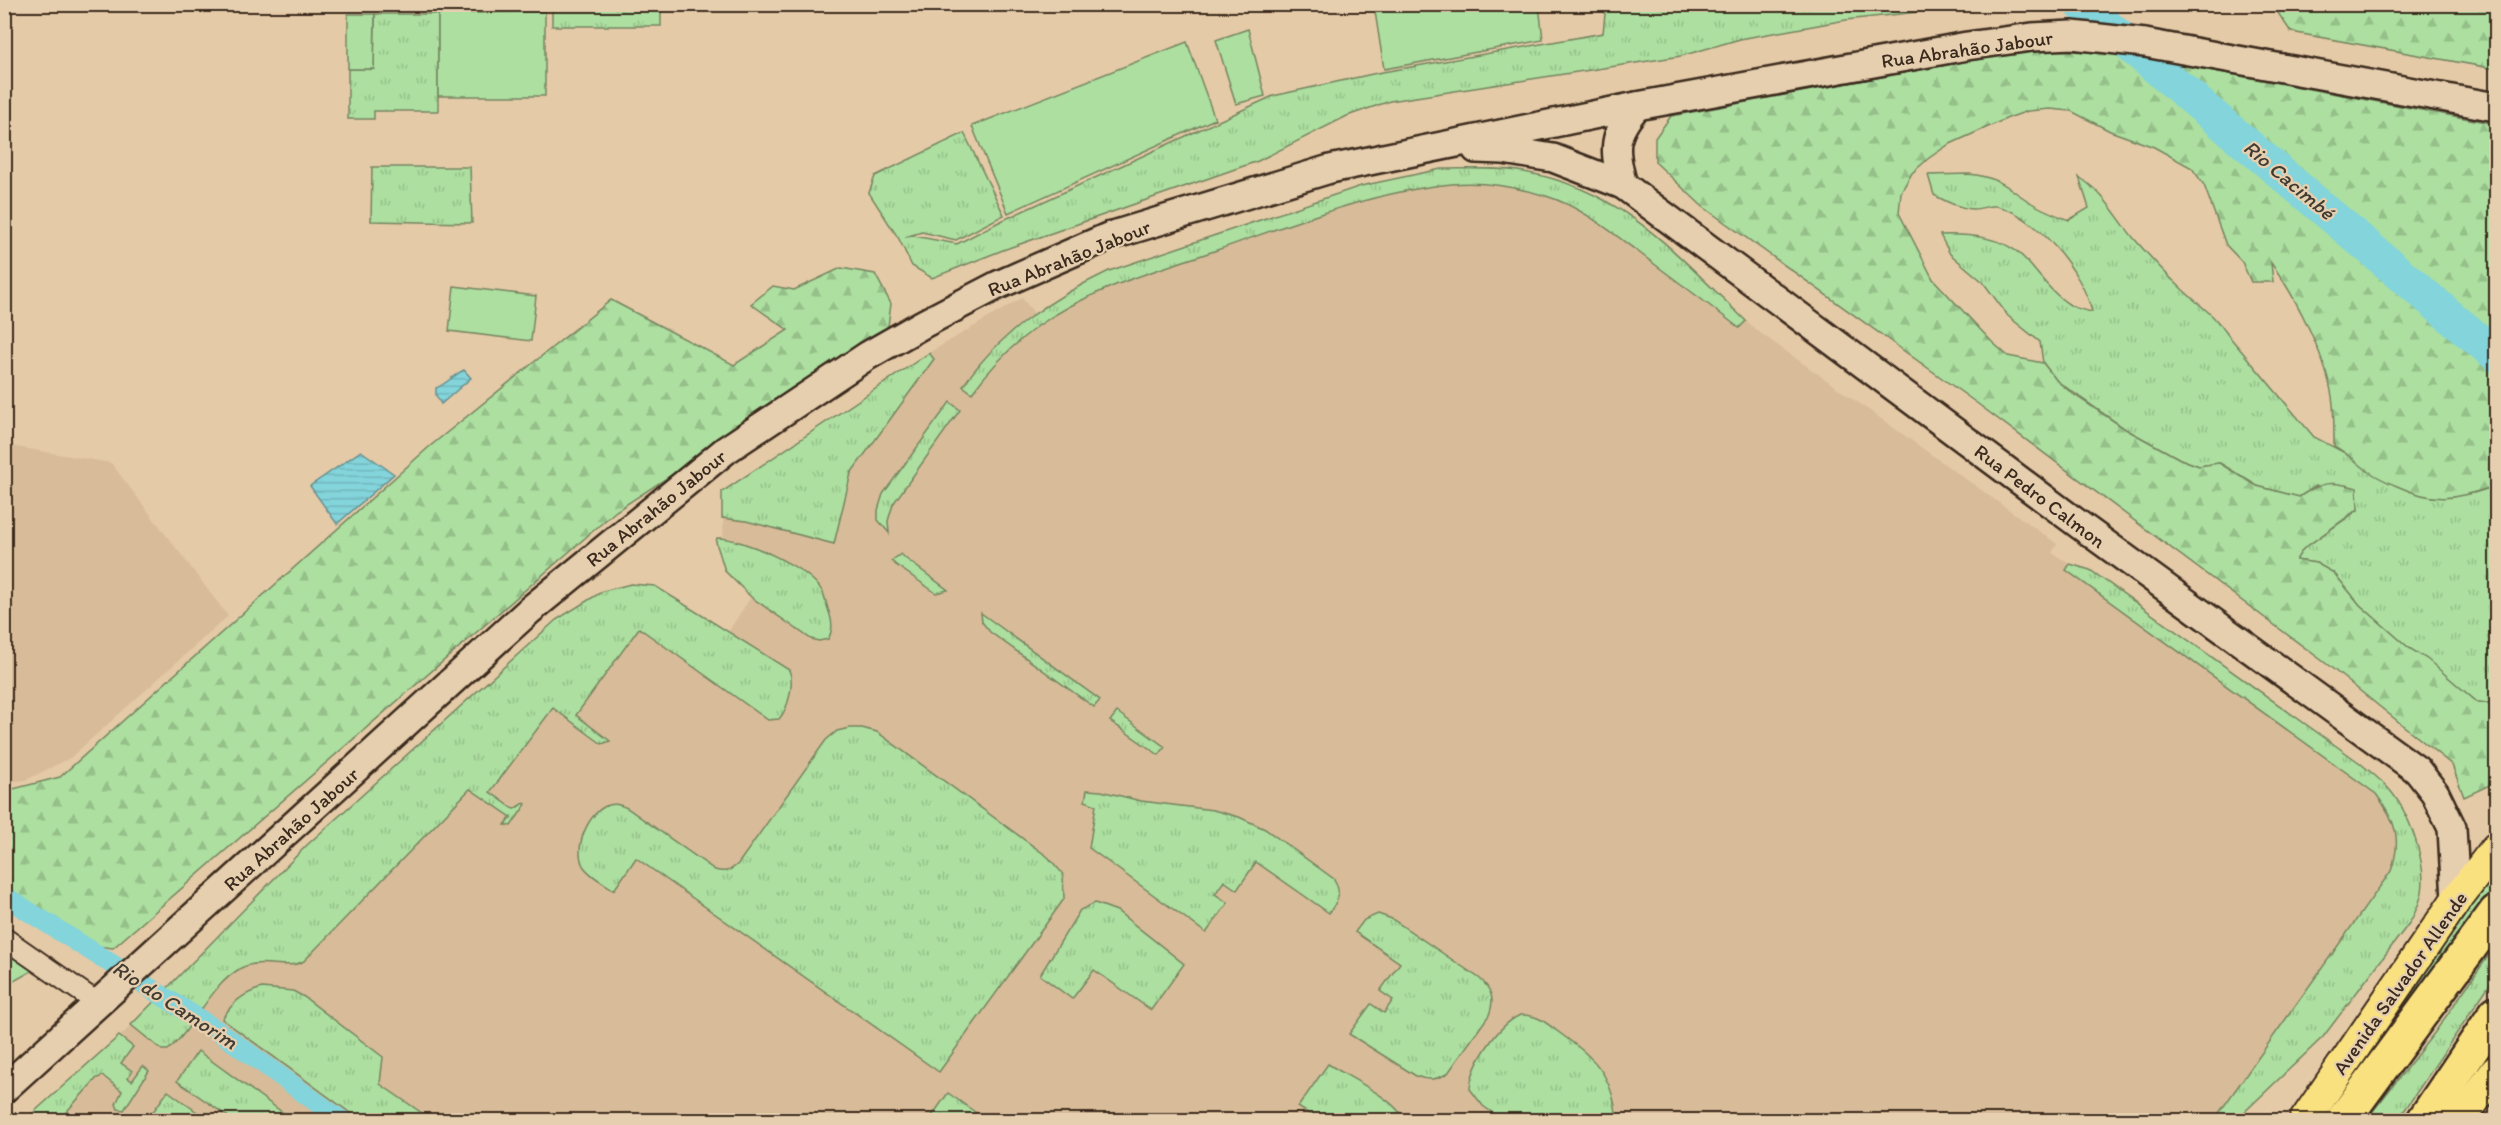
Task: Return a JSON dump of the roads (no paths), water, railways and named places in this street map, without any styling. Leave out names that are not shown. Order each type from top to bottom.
[{"type":"highway","name":"Avenida Salvador Allende","points":[[2343,1120],[2496,912]]},
{"type":"highway","points":[[2424,1120],[2496,1013]]},
{"type":"main road","name":"Avenida Salvador Allende","points":[[2305,1120],[2456,900],[2496,848]]},
{"type":"main road","points":[[2460,1120],[2496,1071]]},
{"type":"street","name":"Rua Abrahão Jabour","points":[[4,1089],[530,610],[726,450],[867,356],[923,324],[998,285],[1110,236],[1330,169],[1637,106],[1967,46],[2032,37],[2072,35],[2145,43],[2496,107]]},
{"type":"street","points":[[1623,185],[1615,157],[1617,135],[1625,120],[1637,106]]},
{"type":"street","name":"Rua Abrahão Jabour","points":[[1439,147],[1503,150],[1552,158],[1623,185]]},
{"type":"street","name":"Rua Pedro Calmon","points":[[1623,185],[2081,526],[2417,770],[2436,793],[2452,828],[2456,900]]},
{"type":"street","points":[[4,938],[105,999]]},
{"type":"water","points":[[464,370],[471,378],[441,404],[436,395],[436,388]]},
{"type":"water","points":[[361,451],[394,474],[337,524],[310,486]]},
{"type":"waterway","name":"Rio Cacimbé","points":[[2081,4],[2496,355]]},
{"type":"waterway","name":"Rio do Camorim","points":[[4,896],[218,1031],[341,1120]]}]
